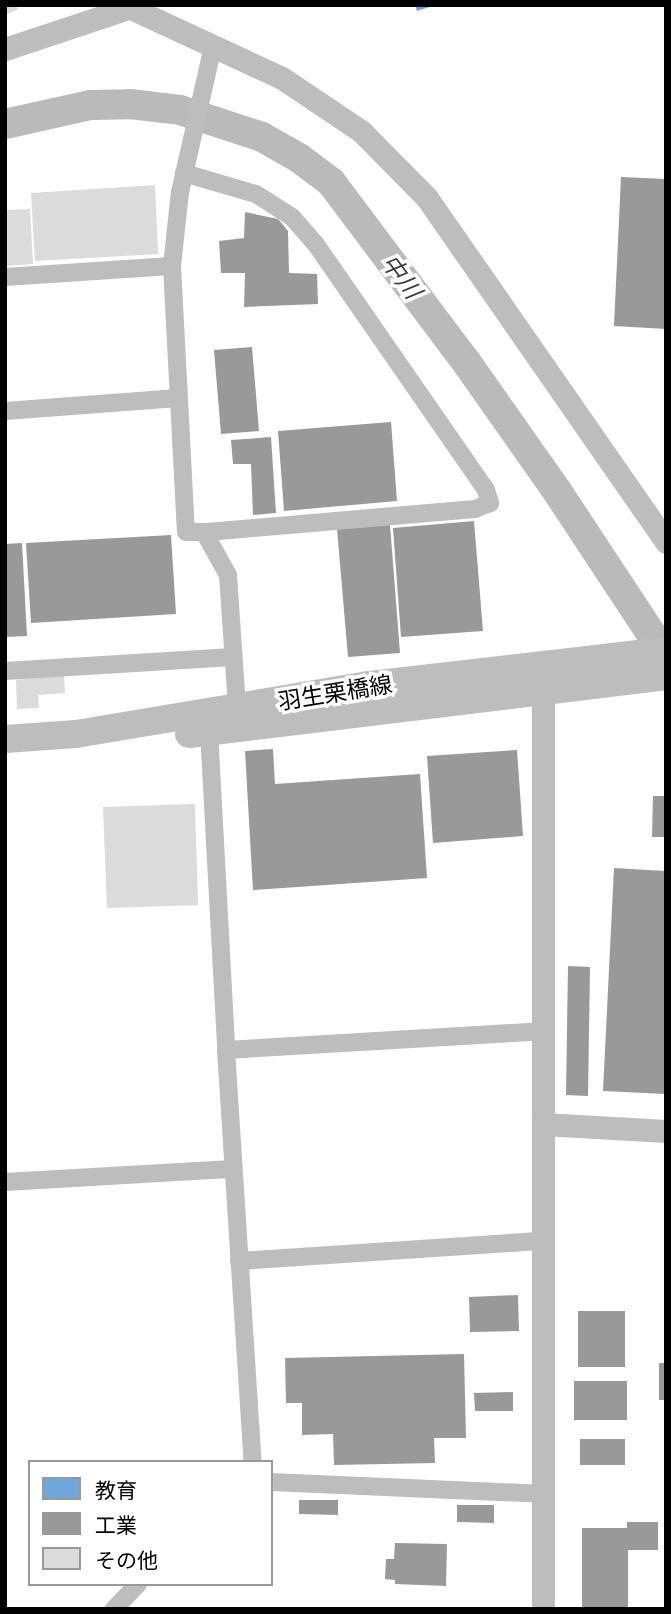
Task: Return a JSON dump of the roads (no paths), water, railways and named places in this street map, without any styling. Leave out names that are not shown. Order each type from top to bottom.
[{"type":"main road","name":"羽生栗橋線","points":[[5,755],[209,731],[540,678],[614,655],[666,651]]},
{"type":"main road","name":"羽生栗橋線","points":[[5,739],[76,734],[370,685],[666,676]]},
{"type":"street","points":[[5,49],[134,7],[211,57],[282,78],[361,131],[427,198],[666,542]]},
{"type":"street","points":[[184,173],[256,194],[292,217],[315,243],[478,479],[490,503],[475,509],[186,532],[172,266],[176,215],[184,173],[211,57]]},
{"type":"street","points":[[5,277],[172,266]]},
{"type":"street","points":[[5,411],[179,398]]},
{"type":"street","points":[[204,532],[228,575],[237,707]]},
{"type":"street","points":[[5,671],[233,657]]},
{"type":"street","points":[[540,678],[543,1609]]},
{"type":"street","points":[[209,731],[233,1169],[253,1460]]},
{"type":"street","points":[[226,1051],[542,1031]]},
{"type":"street","points":[[543,1124],[666,1131]]},
{"type":"street","points":[[5,1182],[233,1169]]},
{"type":"street","points":[[239,1261],[542,1241]]},
{"type":"street","points":[[273,1482],[542,1494]]},
{"type":"street","points":[[114,1609],[136,1586]]},
{"type":"waterway","name":"中川","points":[[5,124],[91,105],[130,104],[180,110],[262,137],[299,158],[331,182],[467,363],[557,491],[666,656]]}]
